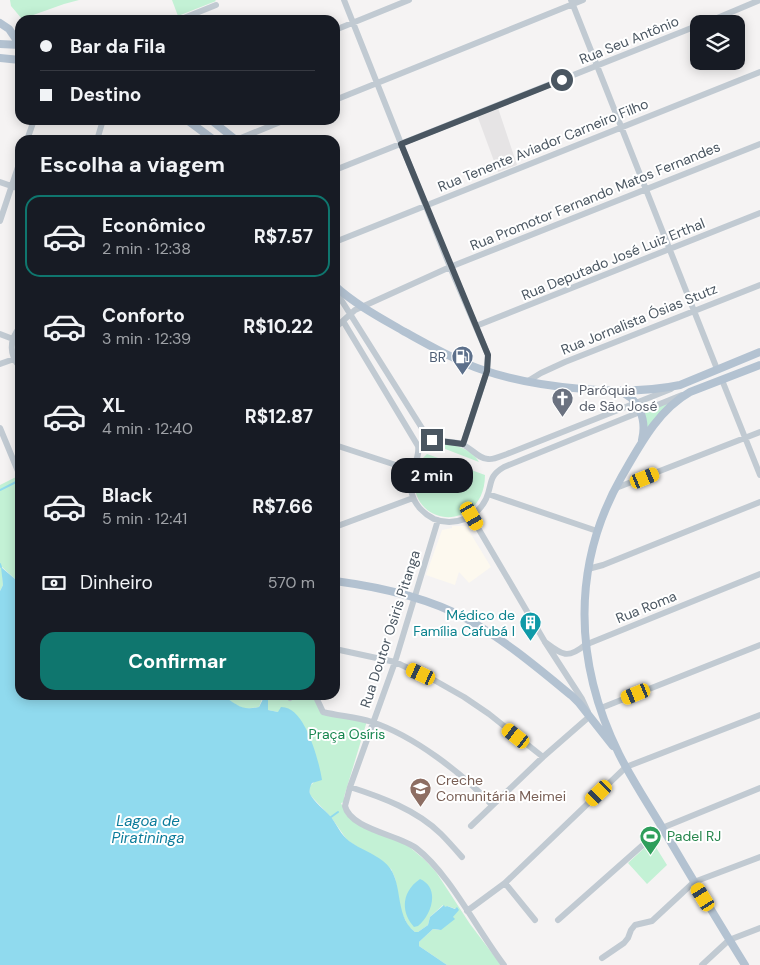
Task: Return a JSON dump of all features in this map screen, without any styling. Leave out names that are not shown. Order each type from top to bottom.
[{"type":"main road","points":[[0,23],[15,38]]},
{"type":"main road","points":[[0,44],[15,45]]},
{"type":"main road","points":[[0,58],[15,60]]},
{"type":"main road","points":[[194,125],[207,135]]},
{"type":"main road","points":[[217,125],[230,135]]},
{"type":"main road","points":[[340,291],[422,341],[465,362],[487,371],[528,381],[606,389],[648,389],[680,385],[760,352]]},
{"type":"main road","points":[[618,753],[592,683],[585,646],[584,624],[588,569],[597,531],[616,488],[640,445],[668,408],[690,392],[760,364]]},
{"type":"main road","points":[[606,389],[624,393],[636,402],[644,427],[640,445]]},
{"type":"main road","points":[[340,583],[384,589],[458,614],[506,644],[572,696],[618,753],[745,965]]},
{"type":"street","points":[[344,0],[450,267],[488,355],[487,371],[463,444]]},
{"type":"street","points":[[340,28],[409,0]]},
{"type":"street","points":[[340,98],[572,2],[583,0]]},
{"type":"street","points":[[724,15],[760,0]]},
{"type":"street","points":[[572,2],[718,369]]},
{"type":"street","points":[[191,15],[216,5]]},
{"type":"street","name":"Rua Seu Antônio","points":[[340,168],[690,29]]},
{"type":"street","name":"Rua Tenente Aviador Carneiro Filho","points":[[340,240],[760,72]]},
{"type":"street","points":[[248,135],[273,125]]},
{"type":"street","name":"Rua Promotor Fernando Matos Fernandes","points":[[342,321],[362,306],[450,267],[760,144]]},
{"type":"street","points":[[0,220],[15,175]]},
{"type":"street","points":[[0,182],[15,187]]},
{"type":"street","name":"Rua Deputado José Luiz Erthal","points":[[476,326],[760,213]]},
{"type":"street","name":"Rua Jornalista Ósias Stutz","points":[[528,381],[565,362],[760,285]]},
{"type":"street","points":[[340,297],[425,433],[432,440],[463,444],[484,459],[492,459],[507,454],[680,385]]},
{"type":"street","points":[[342,321],[416,443],[418,453],[411,470],[410,481],[413,498],[421,510],[438,520],[452,522],[472,516],[482,506],[495,473],[504,467],[690,392]]},
{"type":"street","points":[[0,334],[13,338]]},
{"type":"street","points":[[0,364],[14,359],[12,348],[15,335]]},
{"type":"street","points":[[722,380],[760,475]]},
{"type":"street","points":[[0,428],[15,464]]},
{"type":"street","points":[[616,488],[760,432]]},
{"type":"street","points":[[340,447],[411,470]]},
{"type":"street","points":[[488,494],[597,531]]},
{"type":"street","points":[[340,524],[413,498]]},
{"type":"street","points":[[588,569],[603,565],[760,502]]},
{"type":"street","points":[[470,826],[589,715],[582,699],[545,642],[472,516]]},
{"type":"street","name":"Rua Doutor Osiris Pitanga","points":[[438,520],[395,662],[345,802],[346,811],[350,816],[372,829],[411,845],[422,854],[447,883],[467,911]]},
{"type":"street","name":"Rua Roma","points":[[545,642],[555,650],[566,655],[576,652],[585,646],[760,574]]},
{"type":"street","points":[[601,708],[760,645]]},
{"type":"street","points":[[340,650],[395,662],[434,680],[464,697],[543,757]]},
{"type":"street","points":[[317,700],[323,712],[374,723],[407,738],[469,782],[492,805]]},
{"type":"street","points":[[504,965],[467,911],[505,883],[626,767],[760,715]]},
{"type":"street","points":[[350,787],[389,801],[422,820],[441,834],[462,857]]},
{"type":"street","points":[[558,920],[662,828],[760,788]]},
{"type":"street","points":[[602,958],[624,943],[635,925],[652,921],[694,882],[760,857]]},
{"type":"street","points":[[505,883],[535,920]]},
{"type":"street","points":[[702,965],[730,940],[760,928]]},
{"type":"shaded area","points":[[498,108],[517,165],[498,172],[477,115]]},
{"type":"shaded area","points":[[452,526],[466,526],[491,567],[469,583],[459,572],[455,585],[426,575],[442,530],[452,528]]},
{"type":"green space","points":[[10,0],[79,0],[33,15],[19,15],[11,6]]},
{"type":"green space","points":[[172,0],[216,1],[181,15],[178,15]]},
{"type":"green space","points":[[678,398],[647,433],[643,412]]},
{"type":"green space","points":[[445,444],[464,449],[473,454],[479,462],[435,445]]},
{"type":"green space","points":[[427,454],[485,475],[482,493],[475,505],[464,514],[451,517],[439,516],[427,510],[418,499],[414,475],[416,468]]},
{"type":"green space","points":[[15,478],[15,579],[2,567],[3,585],[0,591],[0,485]]},
{"type":"green space","points":[[229,700],[262,700],[259,707],[243,708]]},
{"type":"green space","name":"Praça Osíris","points":[[268,700],[317,700],[323,712],[367,721],[344,797],[345,802],[341,803],[347,816],[407,845],[425,860],[436,872],[470,924],[501,965],[447,965],[419,946],[419,942],[433,929],[439,930],[450,920],[457,908],[447,906],[445,908],[443,905],[430,917],[428,925],[418,932],[409,927],[401,912],[395,878],[391,869],[347,840],[331,817],[310,795],[309,787],[315,781],[278,712],[268,710]]},
{"type":"green space","name":"Padel RJ","points":[[652,841],[667,865],[647,884],[628,863]]},
{"type":"water","name":"Lagoa de Piratininga","points":[[1,567],[15,579],[15,700],[230,700],[244,708],[248,708],[259,707],[262,700],[268,700],[268,710],[278,712],[281,707],[290,709],[304,725],[318,760],[322,780],[312,783],[310,794],[331,817],[346,839],[379,858],[390,868],[408,924],[415,932],[418,932],[428,925],[430,917],[444,905],[445,907],[455,909],[457,907],[459,910],[453,917],[455,919],[441,930],[433,929],[419,942],[419,946],[447,965],[0,965],[0,591],[3,585]]},
{"type":"water","points":[[420,879],[430,889],[432,902],[427,916],[418,926],[414,927],[409,921],[405,902],[410,889]]},
{"type":"waterway","points":[[0,490],[15,482]]},
{"type":"waterway","points":[[331,817],[338,812]]},
{"type":"place","name":"BR","points":[[462,376]]},
{"type":"place","name":"Paróquia de São José","points":[[563,417]]},
{"type":"place","name":"Médico de Família Cafubá I","points":[[531,642]]},
{"type":"place","name":"Creche Comunitária Meimei","points":[[420,807]]},
{"type":"place","name":"Padel RJ","points":[[651,855]]},
{"type":"route","points":[[432,440],[463,444],[487,371],[488,355],[450,267],[401,144],[562,80]]}]
